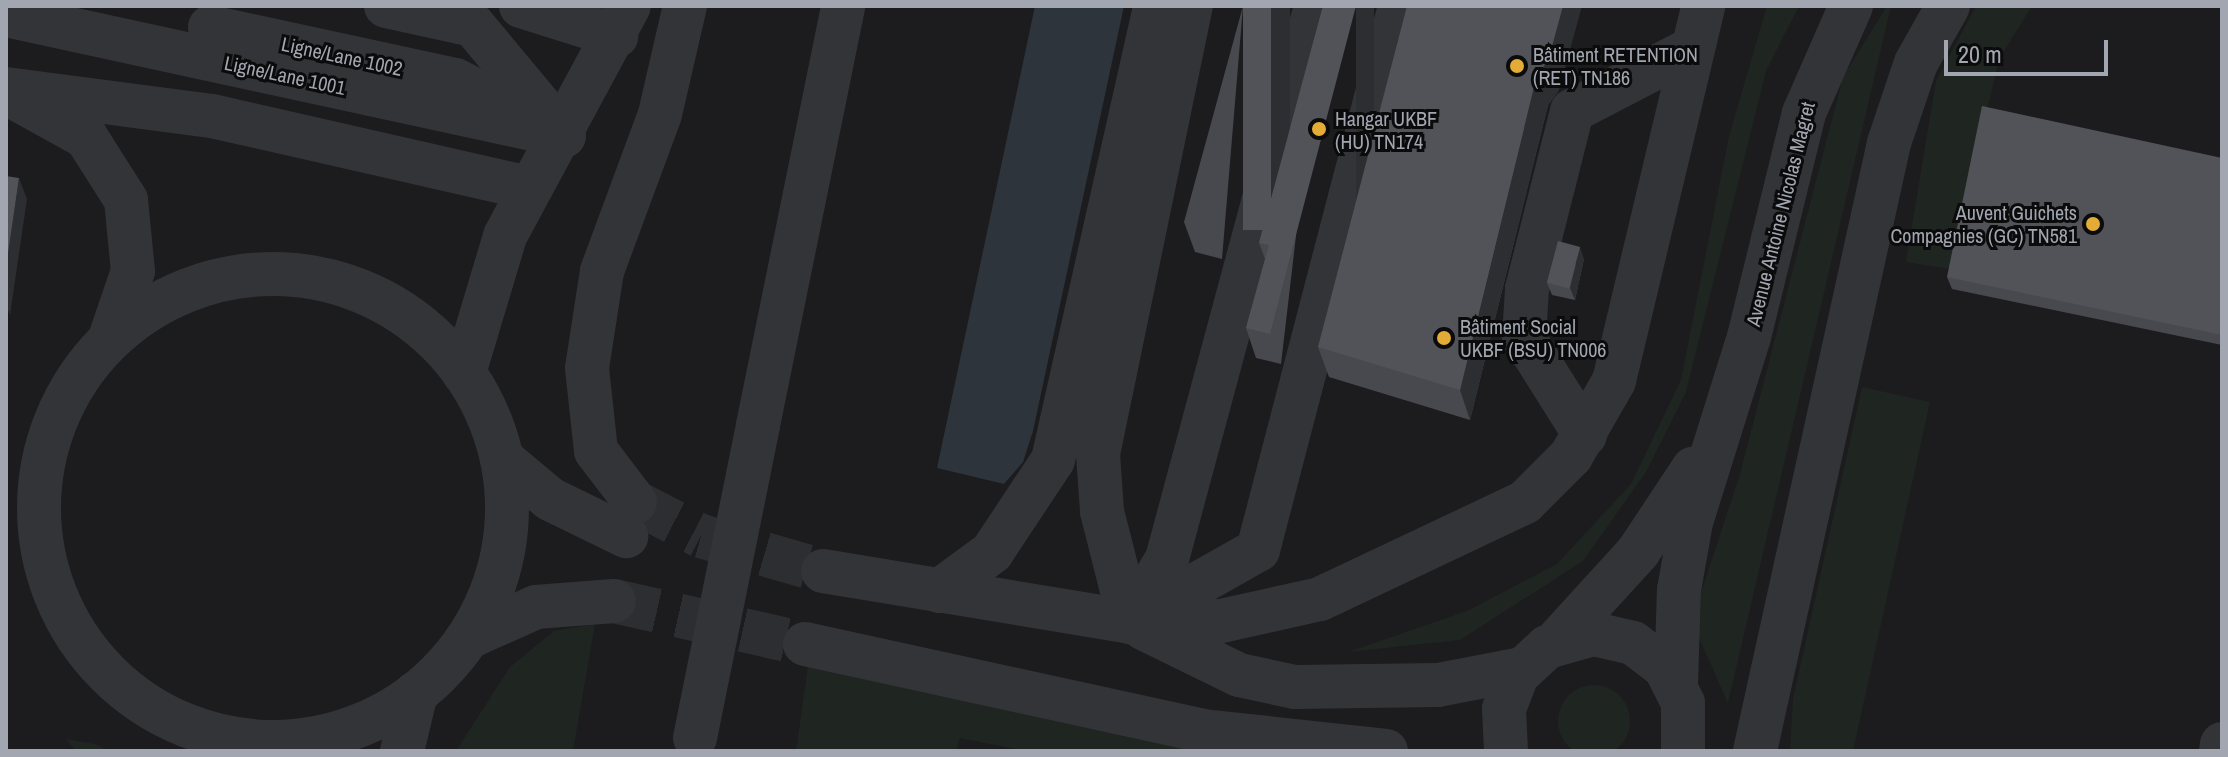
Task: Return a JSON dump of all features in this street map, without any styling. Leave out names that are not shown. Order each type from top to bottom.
[{"type":"street","name":"Ligne/Lane 1002","points":[[110,6],[455,80],[564,136]]},
{"type":"street","points":[[251,6],[467,52],[564,136]]},
{"type":"street","points":[[386,6],[473,25],[564,136]]},
{"type":"street","points":[[521,6],[611,16]]},
{"type":"street","points":[[561,6],[611,16]]},
{"type":"street","points":[[578,6],[611,16]]},
{"type":"street","points":[[502,459],[550,499],[630,519],[596,451],[587,368],[602,271],[660,114],[685,6]]},
{"type":"street","points":[[939,591],[992,552],[1053,460],[1155,6]]},
{"type":"street","points":[[1191,6],[1098,454],[1102,511],[1130,622],[1239,675],[1278,685],[1438,685],[1614,636],[1650,653],[1676,683]]},
{"type":"street","points":[[1130,622],[1167,559],[1316,6]]},
{"type":"street","points":[[1130,622],[1258,550],[1400,6]]},
{"type":"street","points":[[823,571],[1130,622],[1251,617],[1320,599],[1525,502],[1585,435],[1626,348],[1703,6]]},
{"type":"street","name":"Avenue Antoine Nicolas Magret","points":[[1693,749],[1676,683],[1683,560],[1804,113],[1851,6]]},
{"type":"street","points":[[1755,751],[1889,143],[1916,63],[1948,6]]},
{"type":"street","points":[[694,744],[844,9]]},
{"type":"street","name":"Ligne/Lane 1001","points":[[6,15],[564,136]]},
{"type":"street","points":[[464,373],[488,277],[530,188],[564,136],[611,16]]},
{"type":"street","points":[[1585,435],[1524,338],[1527,289],[1572,111],[1693,48]]},
{"type":"street","points":[[6,92],[212,116],[530,188]]},
{"type":"street","points":[[6,92],[62,118],[115,172],[126,200],[133,271],[110,338]]},
{"type":"street","points":[[296,275],[385,303],[429,334],[464,373],[502,459],[503,551],[469,637],[416,693],[374,719],[325,736],[232,744],[176,721],[112,679],[66,619],[47,572],[38,522],[46,447],[65,399],[110,338],[153,306],[203,284],[296,275]]},
{"type":"street","name":"Avenue Antoine Nicolas Magret","points":[[1506,751],[1504,709],[1539,656],[1638,552],[1719,426]]},
{"type":"street","points":[[469,637],[536,607],[614,601]]},
{"type":"street","points":[[805,644],[1203,731],[1386,751]]},
{"type":"street","points":[[402,751],[416,693]]},
{"type":"street","points":[[2221,751],[2222,744]]},
{"type":"shaded area","points":[[6,6],[2222,6],[2222,751],[6,751]]},
{"type":"shaded area","points":[[1035,6],[1124,6],[1033,431],[1023,462],[1004,484],[937,468]]},
{"type":"shaded area","points":[[1767,6],[1799,6],[1766,71],[1686,392],[1646,472],[1583,561],[1460,640],[1348,652],[1467,611],[1557,564],[1631,484],[1681,380],[1729,136]]},
{"type":"shaded area","points":[[1887,6],[1891,6],[1728,703],[1699,638],[1699,599],[1740,474],[1843,77]]},
{"type":"shaded area","points":[[1976,6],[2032,6],[1999,59],[1950,269],[1906,262],[1936,81]]},
{"type":"shaded area","points":[[1862,387],[1930,402],[1853,751],[1790,751],[1793,699]]},
{"type":"shaded area","points":[[595,624],[573,751],[456,751],[510,667],[554,631]]},
{"type":"shaded area","points":[[808,666],[1245,751],[1026,751],[960,738],[956,751],[796,751]]},
{"type":"shaded area","points":[[1601,685],[1620,695],[1628,707],[1628,735],[1620,747],[1608,755],[1587,757],[1568,747],[1560,735],[1558,714],[1568,695],[1580,687]]},
{"type":"shaded area","points":[[66,739],[95,744],[110,751],[76,751]]},
{"type":"building","points":[[1243,6],[1271,6],[1271,230],[1243,230]]},
{"type":"building","points":[[1323,6],[1356,6],[1270,334],[1246,328],[1269,245],[1259,243]]},
{"type":"building","points":[[1407,6],[1563,6],[1548,61],[1537,75],[1460,390],[1318,347]]},
{"type":"building","name":"Auvent Guichets Compagnies (GC) TN581","points":[[1982,106],[2222,158],[2222,335],[1947,277]]},
{"type":"building","points":[[6,176],[19,178],[6,268]]},
{"type":"building","points":[[1558,241],[1580,247],[1569,288],[1547,283]]},
{"type":"tunnel","points":[[635,502],[701,536],[823,571]]},
{"type":"tunnel","points":[[614,601],[805,644]]},
{"type":"place","name":"Bâtiment RETENTION (RET) TN186","points":[[1517,66]]},
{"type":"place","name":"Hangar UKBF (HU) TN174","points":[[1319,129]]},
{"type":"place","name":"Auvent Guichets Compagnies (GC) TN581","points":[[2093,224]]},
{"type":"place","name":"Bâtiment Social UKBF (BSU) TN006","points":[[1444,338]]}]
